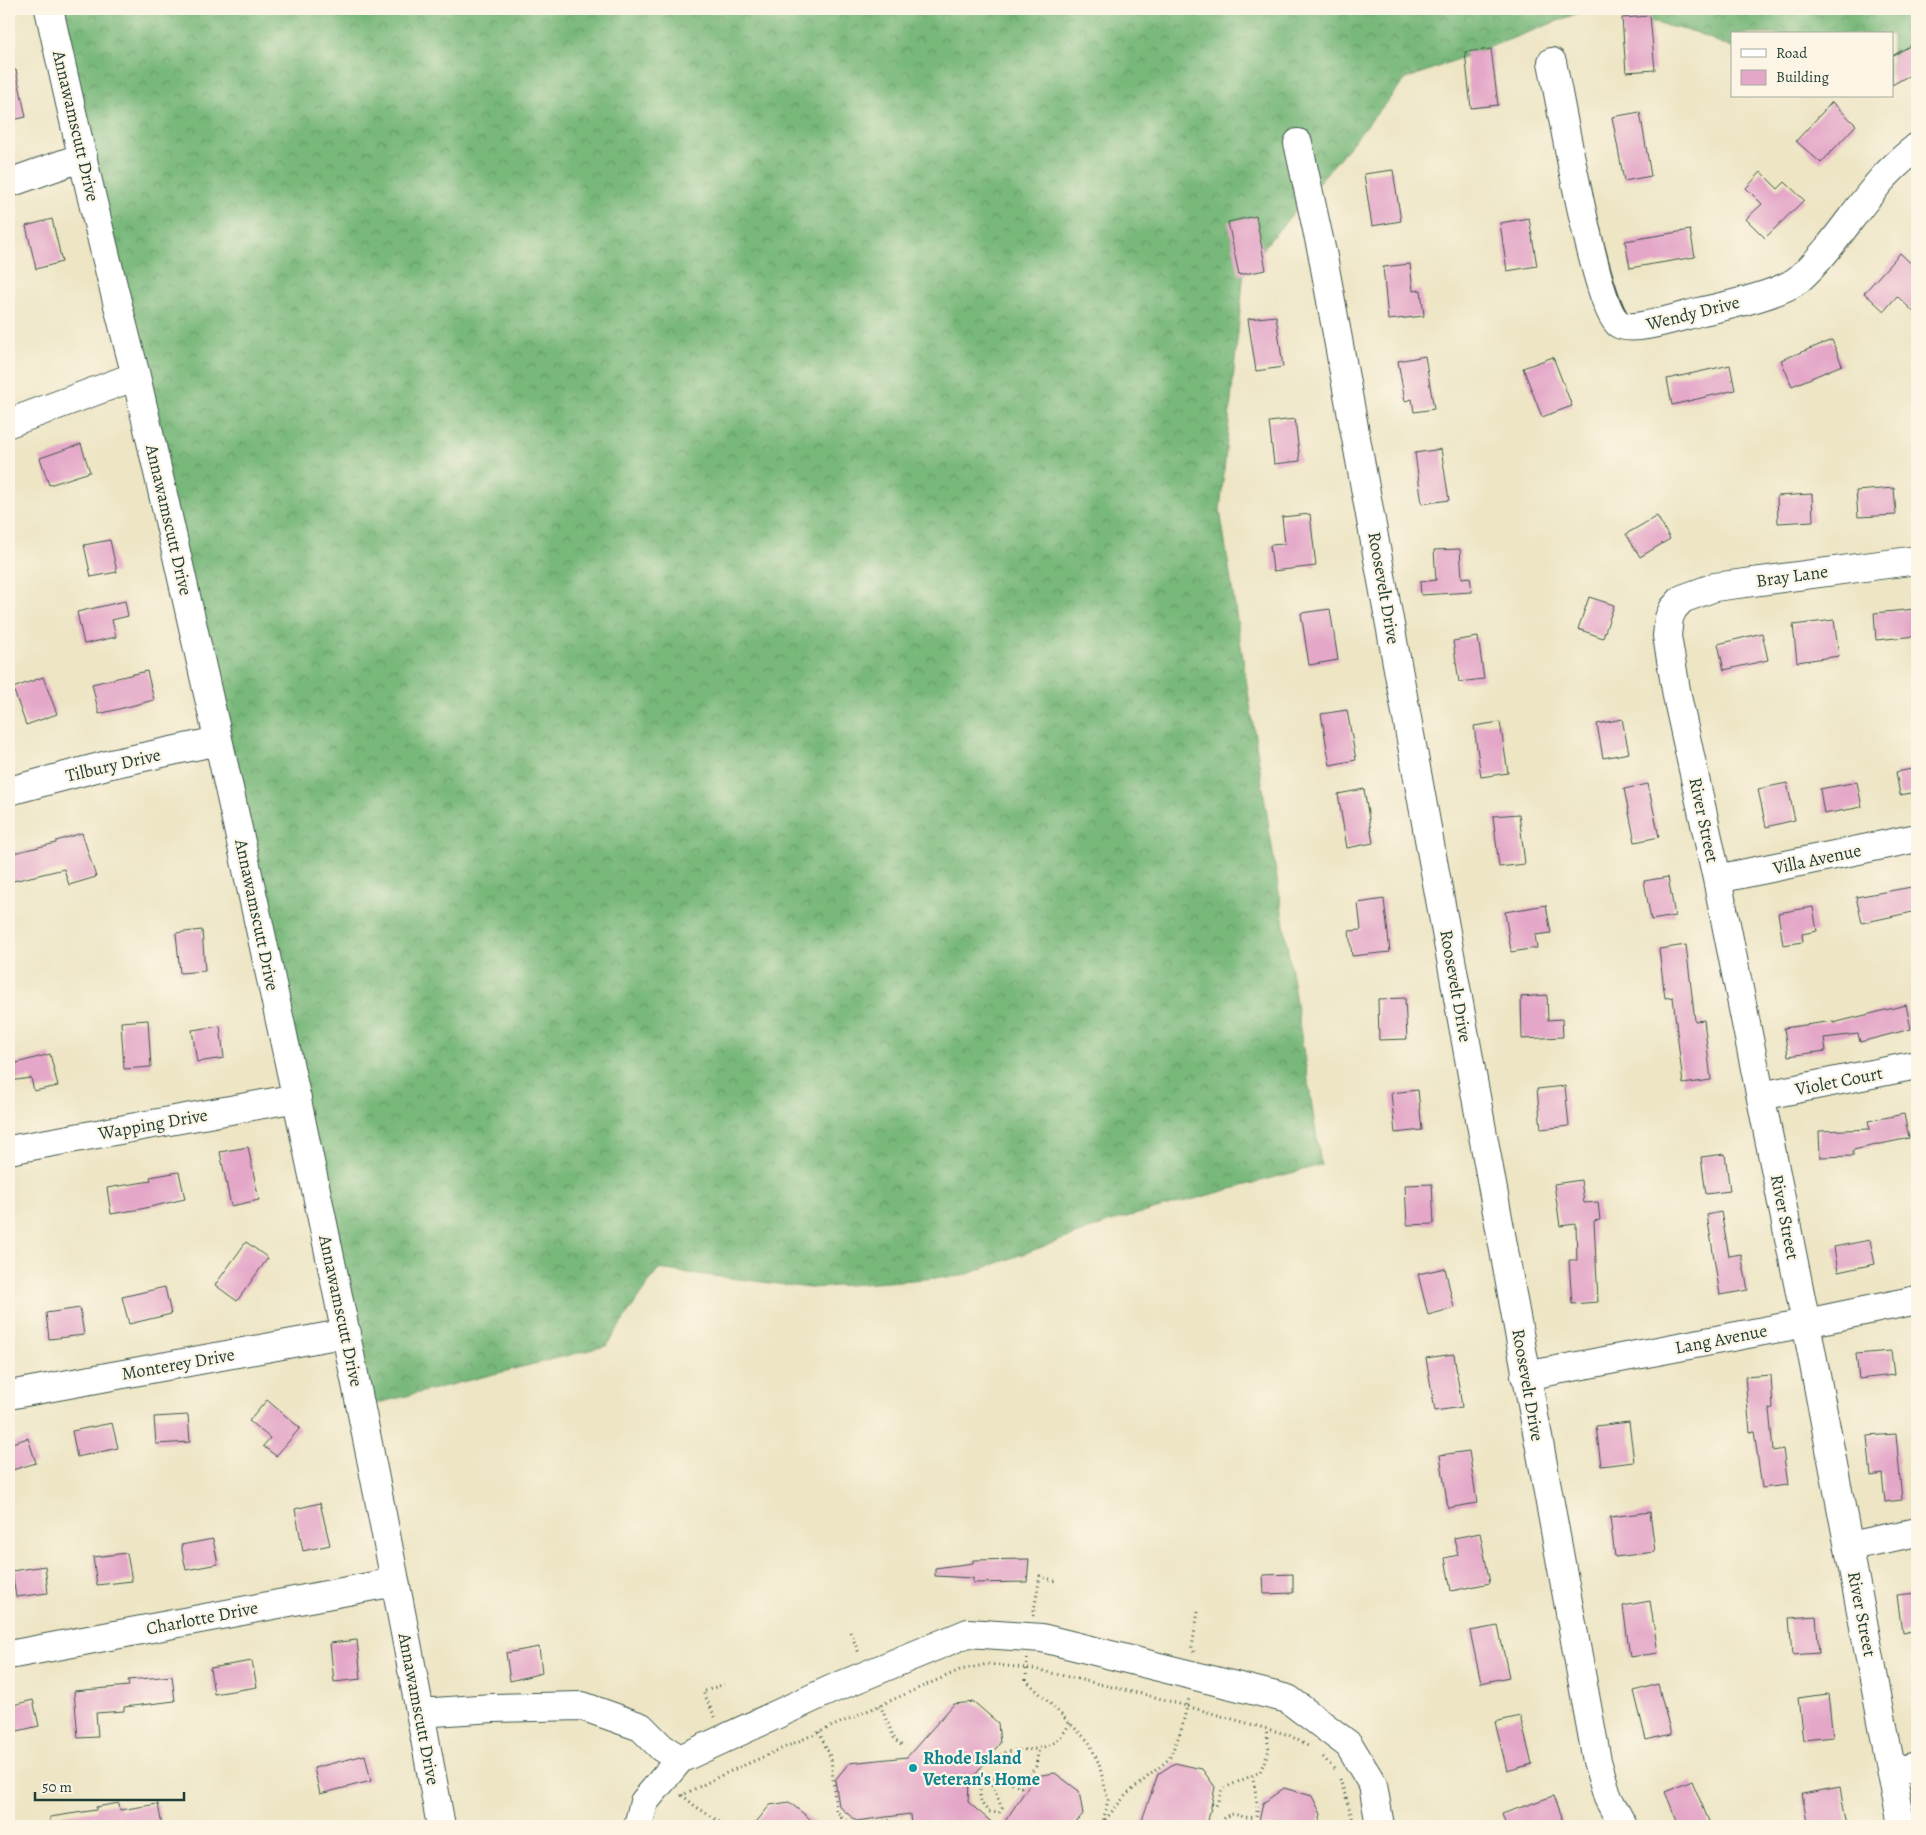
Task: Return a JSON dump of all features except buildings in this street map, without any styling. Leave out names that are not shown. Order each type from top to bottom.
[{"type":"street","name":"Annawamscutt Drive","points":[[49,9],[73,119],[136,376],[347,1333],[441,1826]]},
{"type":"street","name":"Wendy Drive","points":[[1552,62],[1590,248],[1606,302],[1620,326],[1641,327],[1710,310],[1773,292],[1798,280],[1823,255],[1875,187],[1902,159],[1917,147]]},
{"type":"street","name":"Roosevelt Drive","points":[[1298,143],[1327,277],[1596,1761],[1608,1798],[1623,1826]]},
{"type":"street","points":[[9,183],[83,157]]},
{"type":"street","points":[[9,423],[136,376]]},
{"type":"street","name":"Bray Lane","points":[[1673,609],[1682,599],[1715,587],[1917,560]]},
{"type":"street","name":"River Street","points":[[1673,609],[1667,636],[1677,696],[1761,1096],[1850,1546],[1905,1770],[1902,1826]]},
{"type":"street","name":"Tilbury Drive","points":[[9,791],[111,764],[218,741]]},
{"type":"street","name":"Villa Avenue","points":[[1716,879],[1917,838]]},
{"type":"street","name":"Violet Court","points":[[1761,1096],[1917,1065]]},
{"type":"street","name":"Wapping Drive","points":[[9,1150],[296,1098]]},
{"type":"street","name":"Lang Avenue","points":[[1525,1376],[1917,1300]]},
{"type":"street","name":"Monterey Drive","points":[[9,1395],[347,1333]]},
{"type":"street","points":[[1850,1546],[1917,1532]]},
{"type":"street","name":"Charlotte Drive","points":[[9,1655],[395,1582]]},
{"type":"street","points":[[638,1826],[644,1802],[680,1759],[832,1689],[968,1633],[1042,1638],[1288,1699],[1348,1745],[1373,1786],[1380,1826]]},
{"type":"street","points":[[420,1713],[493,1708],[582,1706],[640,1728],[662,1748],[680,1759]]},
{"type":"path","points":[[1058,1582],[1040,1576],[1030,1637],[1026,1680],[1089,1742],[1099,1764],[1108,1800],[1102,1826]]},
{"type":"path","points":[[1104,1821],[1126,1795],[1169,1759],[1181,1731],[1198,1661],[1192,1647],[1198,1612]]},
{"type":"path","points":[[676,1798],[722,1775],[960,1670],[988,1664],[1026,1668],[1151,1696],[1289,1735],[1311,1748]]},
{"type":"path","points":[[724,1684],[703,1692],[725,1738]]},
{"type":"path","points":[[880,1705],[895,1740],[902,1746]]},
{"type":"path","points":[[989,1759],[991,1762],[999,1754],[1010,1750],[1033,1750],[1052,1744],[1062,1735],[1070,1723]]},
{"type":"path","points":[[1212,1804],[1216,1806],[1222,1789],[1260,1772],[1269,1750],[1266,1729]]},
{"type":"path","points":[[819,1732],[831,1758],[836,1811],[852,1825],[892,1820]]},
{"type":"path","points":[[971,1782],[981,1784],[998,1776],[1021,1787],[1036,1766],[1039,1748]]},
{"type":"path","points":[[1318,1752],[1339,1774],[1355,1826]]},
{"type":"path","points":[[1216,1826],[1225,1815],[1232,1813],[1248,1818],[1256,1817],[1258,1810],[1252,1776]]},
{"type":"path","points":[[981,1784],[979,1797],[982,1805],[989,1812],[999,1813],[1002,1808],[990,1780]]},
{"type":"path","points":[[682,1795],[695,1806],[726,1826]]},
{"type":"path","points":[[834,1826],[842,1816]]},
{"type":"path","points":[[1104,1821],[1116,1826]]},
{"type":"path","points":[[1220,1822],[1224,1826]]},
{"type":"green space","points":[[59,9],[1589,9],[1406,79],[1244,271],[1220,510],[1321,1165],[1119,1219],[962,1276],[810,1288],[658,1269],[606,1346],[370,1405]]},
{"type":"green space","points":[[1589,9],[1917,9],[1917,60],[1894,74],[1894,32],[1731,32],[1731,48],[1695,32]]},
{"type":"place","name":"Rhode Island Veteran's Home","points":[[913,1768]]}]
